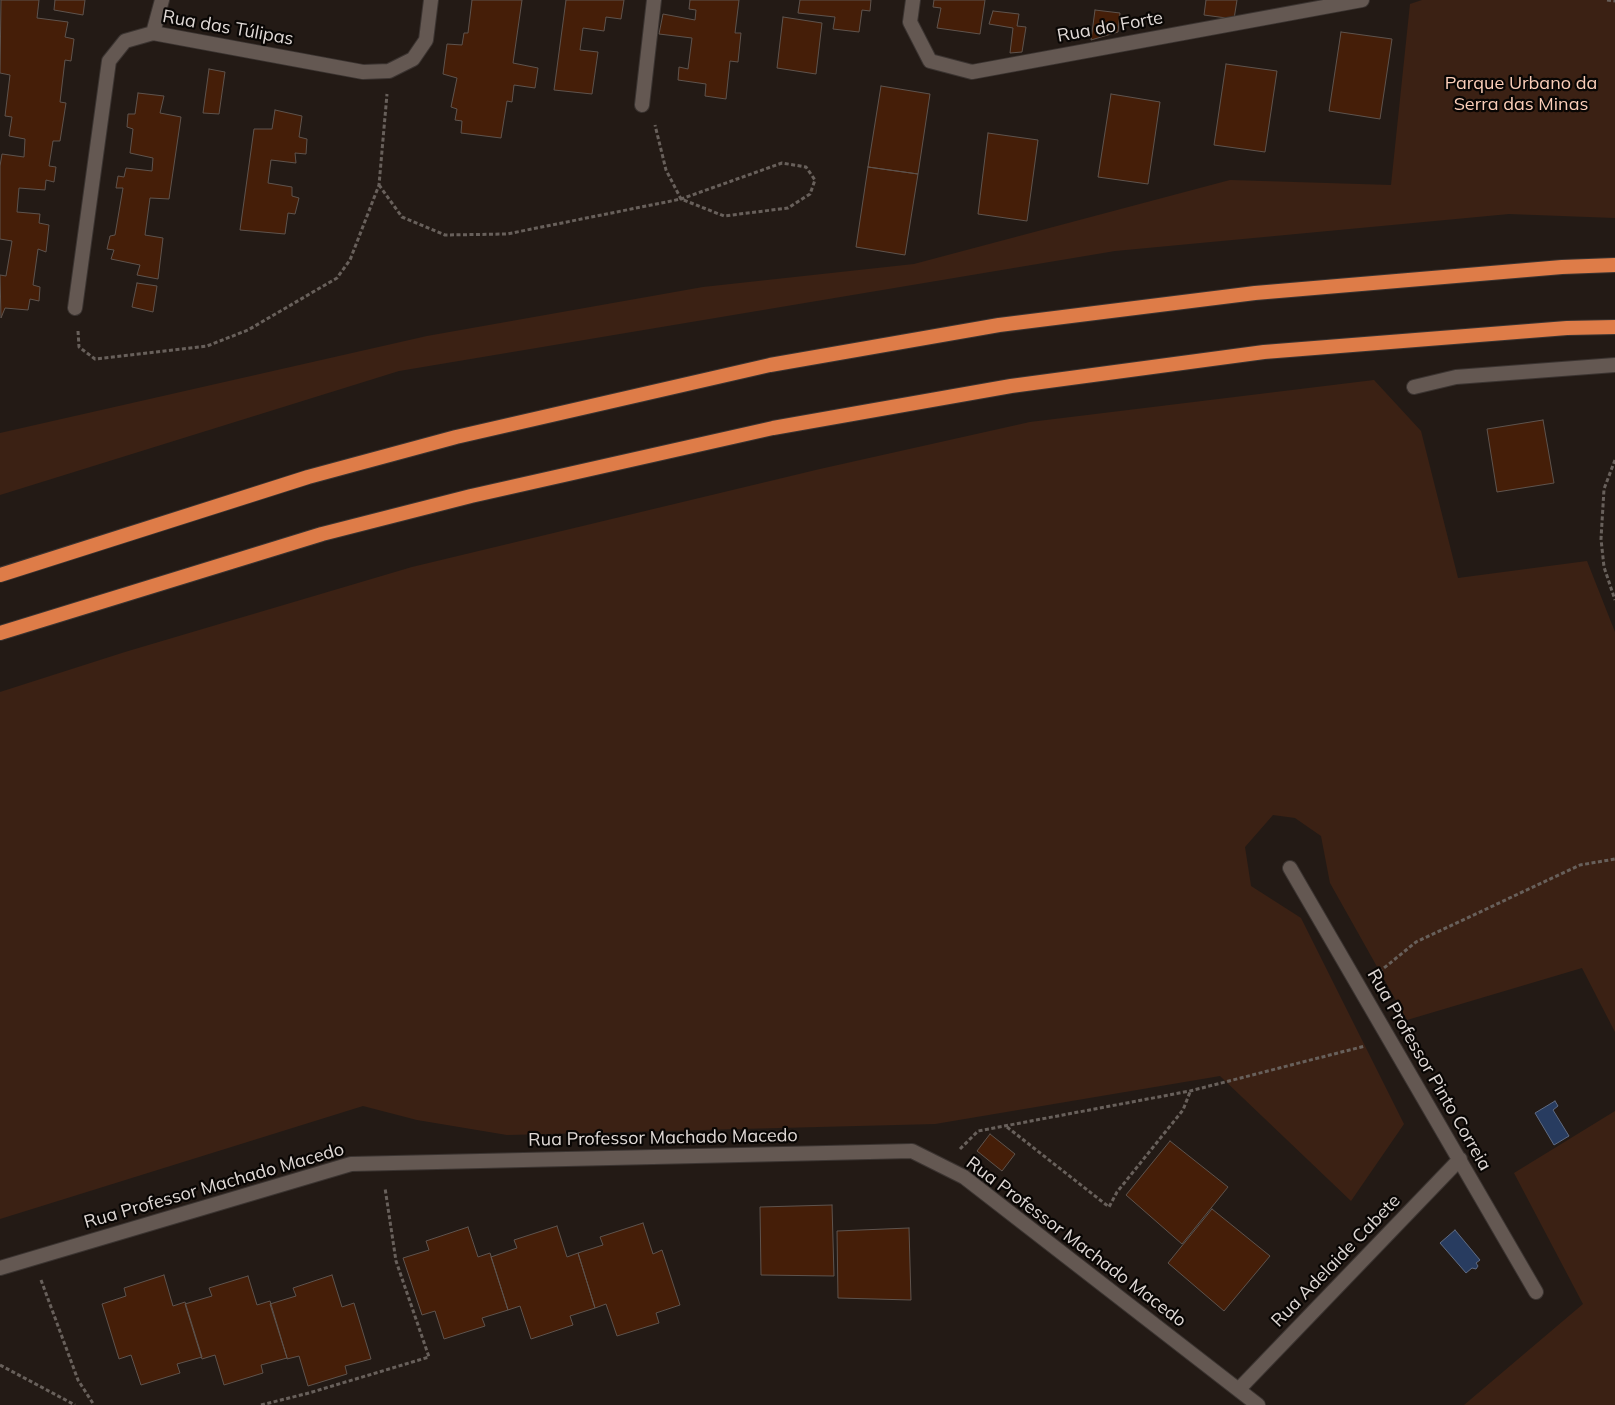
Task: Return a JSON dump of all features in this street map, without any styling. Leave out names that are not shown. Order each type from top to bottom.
[{"type":"highway","points":[[0,574],[308,477],[456,437],[770,365],[999,325],[1255,293],[1562,267],[1615,265]]},
{"type":"highway","points":[[0,633],[331,532],[470,496],[773,428],[1010,386],[1264,352],[1567,328],[1615,327]]},
{"type":"street","points":[[154,33],[162,0]]},
{"type":"street","name":"Rua das Túlipas","points":[[75,308],[109,61],[124,41],[154,33],[362,72],[389,71],[413,59],[426,40],[431,0]]},
{"type":"street","points":[[642,105],[654,0]]},
{"type":"street","name":"Rua do Forte","points":[[913,0],[910,22],[930,61],[972,72],[1362,0]]},
{"type":"street","points":[[1414,387],[1456,377],[1615,366]]},
{"type":"street","name":"Rua Professor Pinto Correia","points":[[1290,868],[1536,1292]]},
{"type":"street","name":"Rua Professor Machado Macedo","points":[[0,1268],[352,1164],[912,1151],[964,1177],[1258,1405]]},
{"type":"street","name":"Rua Adelaide Cabete","points":[[1239,1389],[1460,1159]]},
{"type":"path","points":[[1607,0],[1615,1]]},
{"type":"path","points":[[75,308],[79,346],[95,359],[207,346],[248,330],[337,278],[350,260],[379,185],[389,71]]},
{"type":"path","points":[[379,185],[402,217],[446,234],[507,234],[681,199],[782,163],[806,167],[815,180],[810,194],[788,208],[724,216],[681,199],[666,170],[654,122],[642,105]]},
{"type":"path","points":[[1615,460],[1604,490],[1601,539],[1604,567],[1615,600]]},
{"type":"path","points":[[1359,988],[1416,942],[1580,865],[1615,859]]},
{"type":"path","points":[[943,1167],[978,1131],[1190,1091],[1389,1040]]},
{"type":"path","points":[[1007,1126],[1110,1206],[1116,1192],[1183,1110],[1190,1091]]},
{"type":"path","points":[[261,1405],[309,1393],[429,1357],[396,1261],[381,1163]]},
{"type":"path","points":[[33,1258],[78,1380],[94,1405]]},
{"type":"path","points":[[0,1365],[75,1405]]},
{"type":"green space","name":"Parque Urbano da Serra das Minas","points":[[1422,0],[1615,0],[1615,218],[1509,214],[1115,251],[399,371],[0,495],[0,433],[427,336],[703,287],[914,264],[1230,180],[1391,185],[1410,4]]},
{"type":"green space","points":[[1374,380],[1421,431],[1458,578],[1587,561],[1615,632],[1615,1032],[1582,968],[1407,1020],[1330,883],[1321,836],[1295,818],[1273,815],[1245,847],[1251,886],[1301,918],[1404,1124],[1351,1201],[1220,1076],[935,1124],[507,1135],[417,1120],[363,1106],[0,1219],[0,692],[125,652],[412,567],[820,469],[1030,422]]},
{"type":"green space","points":[[1615,1111],[1615,1405],[1464,1405],[1583,1304],[1514,1173]]},
{"type":"water","points":[[1555,1101],[1558,1106],[1553,1110],[1569,1136],[1554,1145],[1535,1113]]},
{"type":"water","points":[[1455,1230],[1480,1260],[1476,1263],[1478,1266],[1476,1269],[1472,1268],[1466,1273],[1440,1243]]},
{"type":"building","points":[[1,0],[39,0],[37,18],[68,22],[65,37],[74,39],[71,61],[65,60],[60,102],[66,103],[60,141],[53,141],[49,166],[56,167],[54,182],[46,180],[45,190],[19,188],[17,212],[40,214],[39,223],[49,225],[46,252],[38,249],[33,285],[40,287],[39,301],[30,299],[28,310],[5,308],[1,318],[0,275],[6,276],[12,241],[0,239],[0,166],[2,154],[24,157],[25,139],[9,136],[12,117],[5,116],[10,75],[0,73]]},
{"type":"building","points":[[55,0],[85,0],[83,15],[54,10]]},
{"type":"building","points":[[472,0],[522,0],[513,63],[538,68],[535,88],[514,85],[512,102],[507,101],[501,138],[461,133],[462,121],[455,120],[457,109],[451,107],[457,78],[443,74],[447,44],[462,45],[464,33],[468,33]]},
{"type":"building","points":[[566,0],[624,0],[621,19],[606,17],[604,31],[583,28],[580,50],[598,52],[592,94],[554,90]]},
{"type":"building","points":[[690,0],[739,0],[735,33],[741,33],[738,62],[730,61],[726,99],[705,96],[706,84],[678,80],[679,67],[688,69],[692,38],[659,34],[663,14],[695,20],[696,10],[689,9]]},
{"type":"building","points":[[800,0],[871,0],[870,11],[862,10],[859,32],[833,29],[835,17],[798,13]]},
{"type":"building","points":[[934,0],[985,0],[980,34],[937,28],[941,8],[933,7]]},
{"type":"building","points":[[1206,0],[1237,0],[1234,19],[1204,15]]},
{"type":"building","points":[[1095,10],[1120,13],[1118,32],[1091,40]]},
{"type":"building","points":[[993,11],[1019,14],[1017,26],[1026,27],[1022,52],[1010,53],[1013,28],[989,24]]},
{"type":"building","points":[[783,17],[822,23],[816,74],[777,68]]},
{"type":"building","points":[[1341,32],[1392,39],[1380,119],[1329,111]]},
{"type":"building","points":[[1226,64],[1277,71],[1265,152],[1214,145]]},
{"type":"building","points":[[209,69],[225,72],[219,114],[203,113]]},
{"type":"building","points":[[881,86],[930,94],[918,174],[868,167]]},
{"type":"building","points":[[138,93],[164,96],[160,113],[181,117],[169,199],[150,198],[145,235],[163,238],[158,279],[137,275],[140,265],[111,259],[114,250],[107,249],[110,236],[115,235],[123,188],[116,188],[118,176],[124,177],[126,168],[152,171],[153,158],[130,153],[133,129],[127,127],[128,114],[135,114]]},
{"type":"building","points":[[1111,94],[1160,102],[1148,184],[1098,177]]},
{"type":"building","points":[[275,110],[302,116],[299,137],[307,139],[306,154],[295,153],[296,163],[271,160],[268,183],[292,187],[292,196],[299,198],[295,214],[288,213],[285,234],[240,230],[254,129],[272,129]]},
{"type":"building","points":[[988,133],[1038,140],[1027,221],[978,214]]},
{"type":"building","points":[[868,167],[918,174],[905,255],[856,247]]},
{"type":"building","points":[[137,283],[157,286],[153,312],[132,307]]},
{"type":"building","points":[[1543,420],[1554,483],[1497,492],[1487,429]]},
{"type":"building","points":[[990,1134],[1015,1154],[1002,1171],[977,1151]]},
{"type":"building","points":[[1170,1141],[1228,1187],[1182,1244],[1126,1195]]},
{"type":"building","points":[[832,1205],[834,1276],[761,1275],[760,1207]]},
{"type":"building","points":[[1212,1209],[1270,1256],[1224,1311],[1168,1263]]},
{"type":"building","points":[[643,1223],[653,1254],[662,1250],[680,1305],[656,1313],[659,1323],[617,1336],[606,1304],[595,1308],[578,1253],[603,1245],[600,1237]]},
{"type":"building","points":[[557,1226],[567,1257],[578,1253],[595,1308],[570,1316],[573,1325],[531,1339],[520,1306],[508,1310],[491,1257],[517,1248],[514,1240]]},
{"type":"building","points":[[468,1227],[478,1257],[490,1253],[508,1310],[482,1318],[485,1326],[444,1339],[435,1311],[422,1315],[403,1258],[429,1250],[426,1241]]},
{"type":"building","points":[[909,1228],[911,1300],[838,1298],[837,1231]]},
{"type":"building","points":[[164,1275],[173,1306],[185,1302],[202,1357],[177,1364],[180,1373],[141,1385],[131,1355],[119,1359],[102,1304],[126,1296],[124,1288]]},
{"type":"building","points":[[332,1275],[342,1307],[354,1303],[371,1359],[345,1366],[347,1374],[308,1386],[299,1356],[287,1359],[270,1304],[296,1296],[293,1288]]},
{"type":"building","points":[[248,1276],[257,1305],[270,1301],[287,1358],[261,1365],[263,1373],[224,1385],[215,1355],[202,1359],[185,1304],[212,1296],[209,1288]]}]
